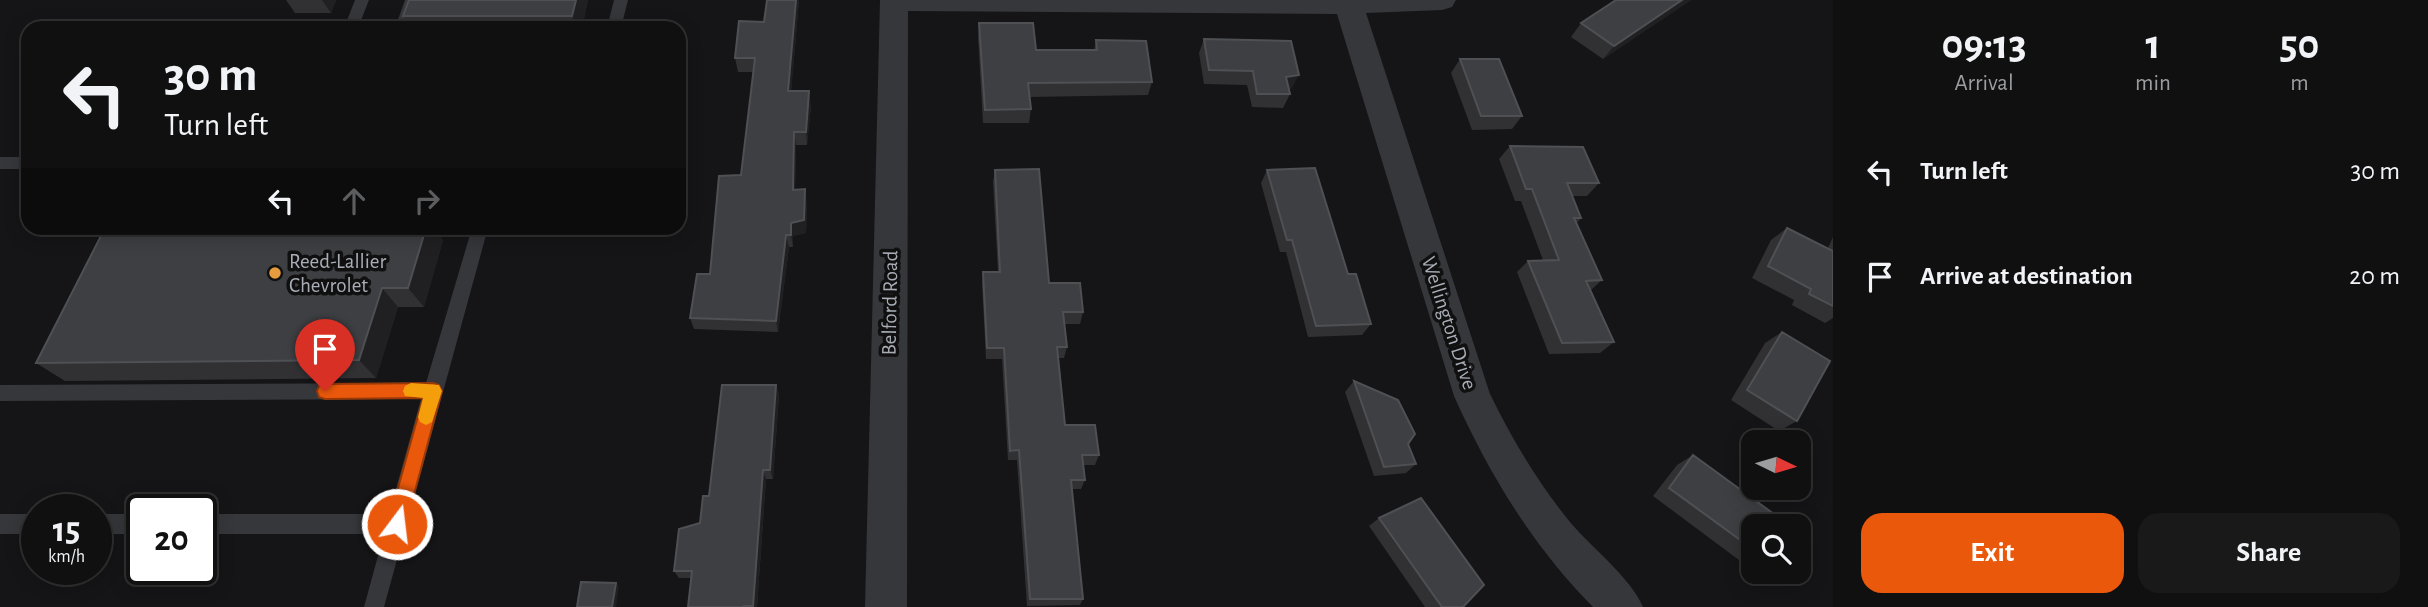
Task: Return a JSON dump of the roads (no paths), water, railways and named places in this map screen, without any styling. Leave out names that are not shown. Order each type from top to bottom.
[{"type":"street","points":[[894,1],[1442,0]]},
{"type":"street","name":"Belford Road","points":[[886,607],[894,1]]},
{"type":"street","name":"Wellington Drive","points":[[1348,2],[1472,396],[1492,441],[1518,487],[1552,533],[1592,579],[1622,607]]},
{"type":"lane","points":[[354,21],[362,0]]},
{"type":"lane","points":[[404,21],[412,0]]},
{"type":"lane","points":[[616,21],[621,0]]},
{"type":"lane","points":[[0,163],[21,163]]},
{"type":"lane","points":[[374,607],[478,235]]},
{"type":"lane","points":[[0,393],[433,391]]},
{"type":"lane","points":[[0,524],[21,524]]},
{"type":"lane","points":[[217,524],[397,524]]},
{"type":"place","name":"Reed-Lallier Chevrolet","points":[[275,273]]}]
